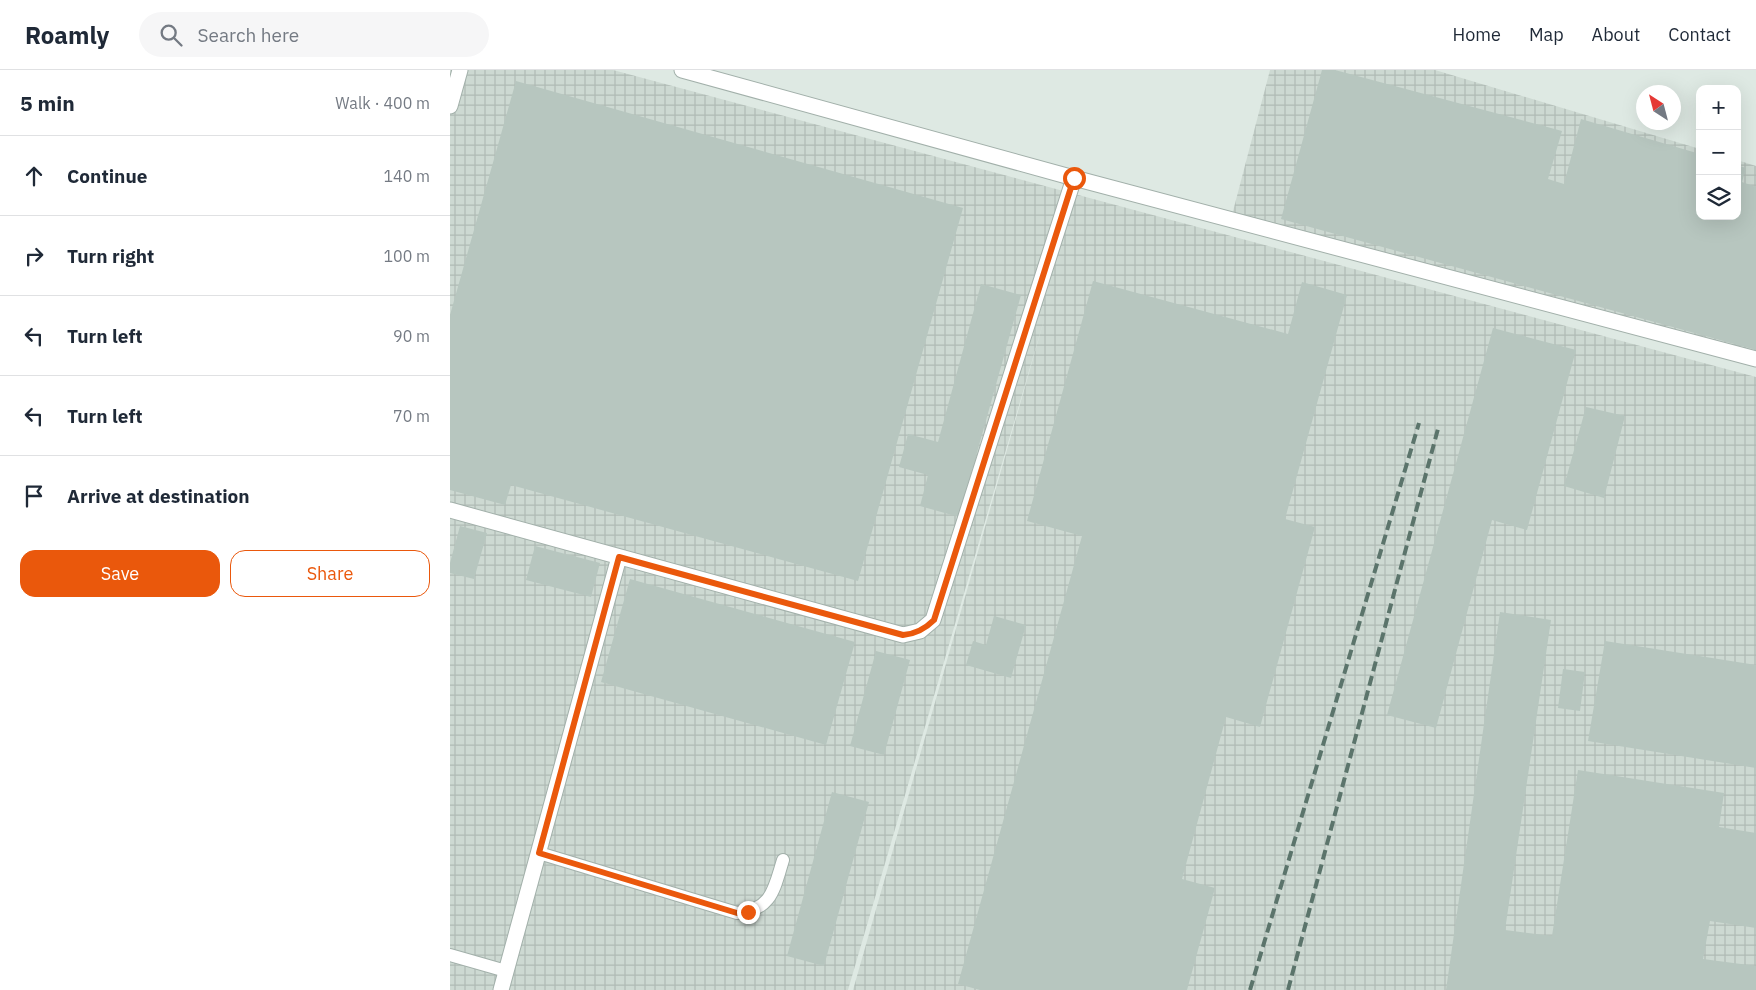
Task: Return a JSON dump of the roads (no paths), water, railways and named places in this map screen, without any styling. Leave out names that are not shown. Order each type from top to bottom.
[{"type":"street","points":[[450,106],[460,70]]},
{"type":"street","points":[[682,70],[1074,178],[1756,359]]},
{"type":"street","points":[[450,510],[903,635],[912,634],[934,620],[1074,178]]},
{"type":"street","points":[[501,990],[619,557]]},
{"type":"lane","points":[[539,853],[737,913],[758,908],[772,895],[783,860]]},
{"type":"lane","points":[[450,955],[506,971]]},
{"type":"railway","points":[[1250,990],[1419,423]]},
{"type":"railway","points":[[1288,990],[1439,425]]}]
